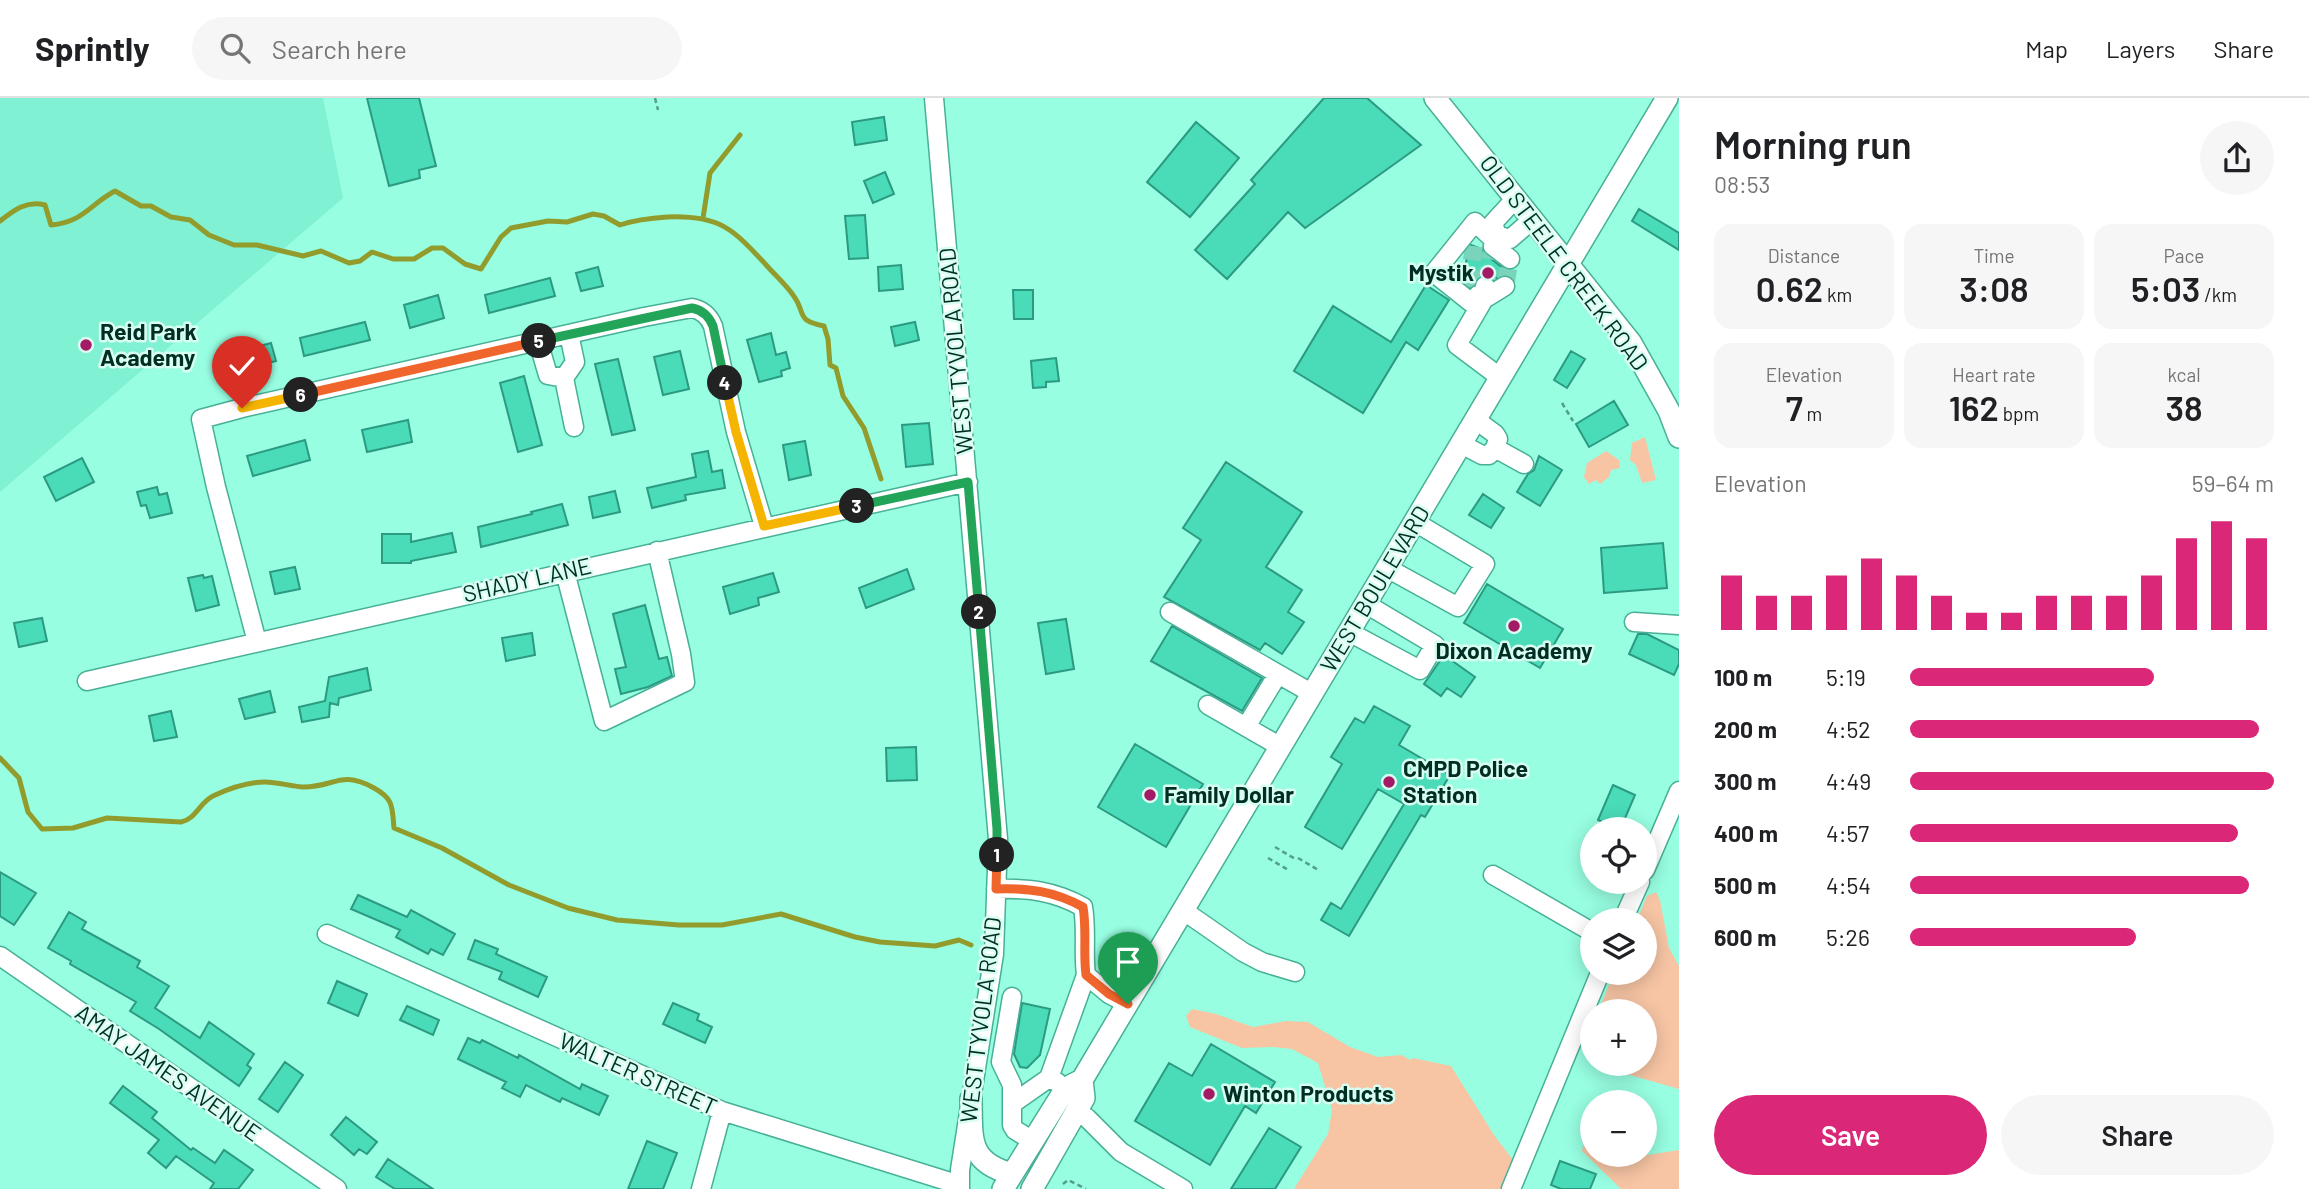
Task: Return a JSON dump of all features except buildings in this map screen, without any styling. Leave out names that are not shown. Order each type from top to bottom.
[{"type":"main road","name":"OLD STEELE CREEK ROAD","points":[[1434,98],[1637,352],[1669,411],[1679,437]]},
{"type":"main road","name":"WEST BOULEVARD","points":[[1007,1181],[1066,1082],[1128,1004],[1567,266],[1670,103]]},
{"type":"main road","name":"WEST BOULEVARD","points":[[1032,1189],[1084,1098],[1066,1082]]},
{"type":"main road","points":[[971,1098],[971,1127],[975,1148],[989,1166],[1007,1181]]},
{"type":"street","name":"WEST TYVOLA ROAD","points":[[934,98],[998,839],[993,954],[960,1187]]},
{"type":"street","points":[[1494,244],[1493,223],[1515,199]]},
{"type":"street","points":[[1474,246],[1510,239],[1532,220]]},
{"type":"street","points":[[1505,286],[1479,295],[1434,273],[1475,222],[1510,259]]},
{"type":"street","points":[[1479,295],[1457,345],[1500,378]]},
{"type":"street","points":[[257,642],[201,419],[538,341],[692,308],[703,312],[713,326],[736,432],[764,526]]},
{"type":"street","points":[[569,334],[575,362],[564,378],[574,427]]},
{"type":"street","points":[[538,341],[548,375],[564,378]]},
{"type":"street","points":[[1461,444],[1482,455],[1489,455],[1495,448],[1498,439],[1495,434],[1476,420]]},
{"type":"street","points":[[1495,448],[1524,464]]},
{"type":"street","name":"SHADY LANE","points":[[87,681],[968,482]]},
{"type":"street","points":[[1387,568],[1458,607],[1485,564],[1415,522]]},
{"type":"street","points":[[565,572],[604,721],[685,682],[657,551]]},
{"type":"street","points":[[1349,632],[1420,670],[1435,645],[1366,604]]},
{"type":"street","points":[[1170,612],[1312,694]]},
{"type":"street","points":[[1634,622],[1679,625]]},
{"type":"street","points":[[1246,727],[1278,674]]},
{"type":"street","points":[[1208,705],[1281,747]]},
{"type":"street","points":[[1657,842],[1679,791]]},
{"type":"street","points":[[1493,875],[1580,925]]},
{"type":"street","points":[[996,889],[1017,888],[1060,895],[1083,907],[1087,927],[1084,960],[1086,975],[1066,1082],[1012,1104]]},
{"type":"street","points":[[1184,911],[1252,957],[1295,972]]},
{"type":"street","name":"WALTER STREET","points":[[327,934],[722,1111],[960,1187]]},
{"type":"street","name":"AMAY JAMES AVENUE","points":[[0,956],[337,1189]]},
{"type":"street","points":[[1086,975],[1109,994],[1128,1004]]},
{"type":"street","points":[[1511,1189],[1595,985]]},
{"type":"street","points":[[1012,997],[1000,1062],[1012,1085],[1012,1125],[1015,1130],[1033,1141]]},
{"type":"street","points":[[701,1189],[722,1111]]},
{"type":"street","points":[[1077,1112],[1087,1118],[1121,1152],[1183,1189]]},
{"type":"path","points":[[655,98],[658,110]]},
{"type":"path","points":[[1562,403],[1573,421]]},
{"type":"path","points":[[1275,847],[1320,871]]},
{"type":"path","points":[[1268,858],[1290,871]]},
{"type":"path","points":[[1063,1184],[1072,1180],[1086,1189]]},
{"type":"shaded area","name":"Reid Park Academy","points":[[0,98],[323,98],[343,198],[0,492]]},
{"type":"shaded area","points":[[1645,437],[1656,480],[1642,483],[1636,465],[1630,460],[1632,443]]},
{"type":"shaded area","points":[[1606,451],[1619,460],[1620,468],[1611,470],[1609,477],[1600,484],[1596,480],[1589,484],[1584,477],[1587,463]]},
{"type":"shaded area","points":[[1657,894],[1660,900],[1669,948],[1679,966],[1679,1089],[1634,1076],[1657,1076],[1657,999],[1603,999],[1609,985],[1657,985],[1657,908],[1642,908],[1647,896]]},
{"type":"shaded area","points":[[1192,1009],[1253,1027],[1286,1021],[1308,1022],[1350,1047],[1378,1057],[1401,1055],[1411,1060],[1413,1058],[1451,1066],[1513,1160],[1501,1189],[1294,1189],[1328,1134],[1332,1110],[1318,1063],[1292,1049],[1242,1048],[1190,1027],[1186,1016]]},
{"type":"shaded area","points":[[1679,1150],[1679,1189],[1621,1189],[1598,1167],[1657,1167],[1657,1153]]},
{"type":"waterway","points":[[703,218],[710,173],[740,135]]},
{"type":"waterway","points":[[0,221],[21,207],[38,204],[45,205],[51,225],[62,223],[79,216],[115,191],[141,206],[151,206],[171,217],[190,220],[209,235],[234,245],[257,245],[303,256],[321,251],[349,263],[360,261],[372,252],[393,259],[414,259],[432,248],[443,248],[465,264],[481,269],[501,237],[511,228],[548,221],[567,222],[593,214],[604,216],[620,225],[667,217],[713,222],[735,234],[756,254],[790,291],[808,321],[824,326],[830,365],[836,368],[843,396],[864,428],[881,479]]},
{"type":"waterway","points":[[0,758],[19,778],[28,812],[42,829],[73,828],[107,818],[181,822],[190,818],[213,796],[245,784],[270,782],[313,787],[353,780],[374,788],[389,800],[394,828],[442,848],[509,885],[568,908],[617,920],[679,925],[722,925],[781,914],[880,942],[935,946],[959,940],[971,945]]},
{"type":"tunnel","points":[[1468,287],[1474,246]]},
{"type":"tunnel","points":[[1485,286],[1492,252]]},
{"type":"tunnel","points":[[1505,286],[1510,259]]},
{"type":"place","name":"Mystik","points":[[1488,273]]},
{"type":"place","name":"Reid Park Academy","points":[[86,345]]},
{"type":"place","name":"Dixon Academy","points":[[1514,626]]},
{"type":"place","name":"CMPD Police Station","points":[[1389,782]]},
{"type":"place","name":"Family Dollar","points":[[1150,795]]},
{"type":"place","name":"Winton Products","points":[[1209,1094]]},
{"type":"route","points":[[242,408],[692,308],[703,312],[713,326],[736,432],[764,526],[968,482],[998,839],[996,889],[1017,888],[1060,895],[1083,907],[1087,927],[1084,960],[1086,975],[1109,994],[1128,1004]]}]
